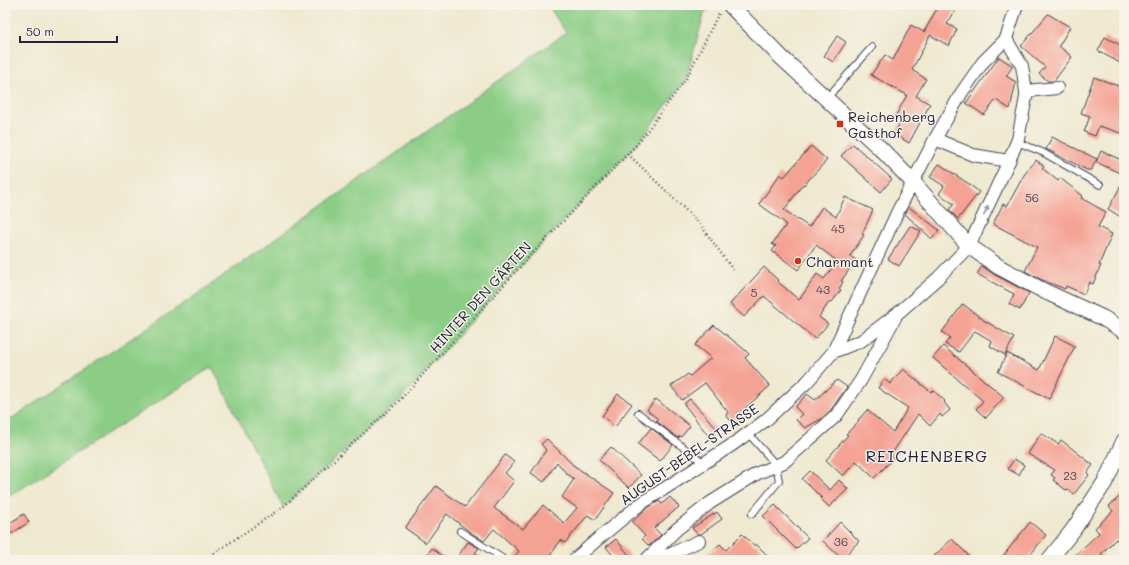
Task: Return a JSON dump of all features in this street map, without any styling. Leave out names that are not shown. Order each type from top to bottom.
[{"type":"street","name":"AUGUST-BEBEL-STRASSE","points":[[574,560],[639,505],[704,463],[766,420],[807,382],[833,352],[912,181],[962,92],[983,62],[1006,40],[1017,5]]},
{"type":"street","points":[[726,8],[781,56],[882,150],[912,181],[969,246],[999,267],[1044,291],[1103,318],[1124,331]]},
{"type":"street","name":"AUGUST-BEBEL-STRASSE","points":[[833,352],[861,341],[898,313],[938,278],[969,246],[1017,142],[1026,98],[1022,66],[1006,40]]},
{"type":"street","points":[[1026,91],[1056,88]]},
{"type":"street","points":[[935,138],[973,155],[1009,161]]},
{"type":"street","name":"AUGUST-BEBEL-STRASSE","points":[[646,560],[677,529],[710,503],[758,473],[784,462],[836,416],[861,380],[898,313]]},
{"type":"street","points":[[1050,560],[1073,530],[1105,482],[1124,441]]},
{"type":"street","points":[[650,560],[671,554],[699,541]]},
{"type":"lane","points":[[826,99],[872,47]]},
{"type":"lane","points":[[1017,142],[1042,152],[1100,185]]},
{"type":"lane","points":[[638,413],[704,463]]},
{"type":"lane","points":[[748,433],[776,465],[779,481],[752,514]]},
{"type":"lane","points":[[460,531],[505,560]]},
{"type":"path","name":"HINTER DEN GÄRTEN","points":[[204,560],[283,507],[399,401],[529,257],[638,143],[686,80],[717,16],[726,8]]},
{"type":"path","points":[[628,154],[699,223],[733,270]]},
{"type":"green space","points":[[548,5],[721,5],[705,11],[686,79],[638,143],[529,257],[399,401],[283,507],[212,367],[5,499],[5,423],[192,298],[566,33]]},
{"type":"building","points":[[939,5],[959,5],[947,24],[957,29],[949,46],[930,35],[912,70],[926,79],[916,96],[930,104],[909,143],[894,134],[901,121],[895,117],[907,95],[871,75],[885,55],[893,60],[911,25],[924,32]]},
{"type":"building","points":[[1048,14],[1070,27],[1059,46],[1072,57],[1054,81],[1048,81],[1039,74],[1045,67],[1021,46]]},
{"type":"building","points":[[837,36],[846,42],[833,62],[824,56]]},
{"type":"building","points":[[1105,37],[1124,47],[1124,65],[1098,51]]},
{"type":"building","points":[[999,57],[1013,66],[1006,76],[1016,82],[1010,109],[996,100],[984,115],[966,103]]},
{"type":"building","points":[[1094,77],[1124,88],[1124,134],[1099,126],[1095,136],[1084,132],[1090,116],[1081,113]]},
{"type":"building","points":[[1052,137],[1097,159],[1091,170],[1087,170],[1046,149]]},
{"type":"building","points":[[853,144],[892,179],[881,192],[841,156]]},
{"type":"building","points":[[811,146],[827,160],[804,185],[803,184],[784,210],[809,227],[822,207],[836,217],[845,197],[873,210],[862,234],[864,235],[850,256],[856,260],[841,281],[843,282],[839,289],[841,290],[832,302],[830,301],[819,317],[828,324],[815,339],[764,296],[744,317],[730,304],[764,267],[778,280],[777,281],[799,300],[817,274],[824,279],[837,261],[816,245],[798,270],[772,251],[776,246],[772,244],[786,225],[759,204],[780,174],[784,177]]},
{"type":"building","points":[[1101,151],[1124,161],[1124,175],[1096,162]]},
{"type":"building","points":[[1036,160],[1044,166],[1042,168],[1058,181],[1060,178],[1083,196],[1081,198],[1106,212],[1098,227],[1112,234],[1093,284],[1089,282],[1084,294],[1066,286],[1065,289],[1025,271],[1037,247],[993,224],[1003,204],[1007,206],[1024,175]]},
{"type":"building","points":[[939,164],[979,192],[958,219],[949,210],[954,204],[939,194],[944,186],[930,177]]},
{"type":"building","points":[[1124,180],[1124,219],[1108,209]]},
{"type":"building","points":[[909,207],[939,230],[932,239],[905,214]]},
{"type":"building","points":[[910,226],[921,231],[899,266],[888,259]]},
{"type":"building","points":[[982,266],[995,275],[1029,293],[1020,310],[1009,304],[1014,294],[977,274]]},
{"type":"building","points":[[963,304],[985,321],[1014,338],[1005,355],[990,346],[992,341],[975,331],[959,352],[945,344],[950,338],[942,332]]},
{"type":"building","points":[[714,325],[749,354],[745,358],[770,386],[742,411],[745,416],[735,426],[726,415],[728,412],[705,383],[682,400],[671,386],[688,374],[690,376],[711,358],[695,345]]},
{"type":"building","points":[[1055,336],[1075,346],[1049,399],[998,372],[1007,353],[1039,370]]},
{"type":"building","points":[[943,346],[1004,397],[986,418],[976,409],[983,401],[933,358]]},
{"type":"building","points":[[903,369],[931,392],[933,390],[945,401],[944,402],[950,410],[942,417],[940,414],[930,426],[918,414],[891,455],[894,458],[874,478],[856,461],[843,476],[826,460],[867,410],[893,432],[908,408],[878,388],[884,379],[890,384]]},
{"type":"building","points":[[837,380],[847,387],[830,411],[821,419],[805,428],[796,420],[802,414],[795,407],[807,394],[815,400]]},
{"type":"building","points":[[618,394],[632,404],[615,427],[602,416]]},
{"type":"building","points":[[656,399],[690,426],[681,437],[680,436],[678,438],[656,421],[658,419],[647,410]]},
{"type":"building","points":[[690,399],[718,430],[710,438],[684,404]]},
{"type":"building","points":[[651,428],[673,445],[660,461],[638,444]]},
{"type":"building","points":[[1041,433],[1058,444],[1061,440],[1093,465],[1087,473],[1089,475],[1074,494],[1053,480],[1055,478],[1051,475],[1055,470],[1028,454]]},
{"type":"building","points":[[547,439],[573,465],[614,493],[595,520],[588,515],[565,543],[561,540],[547,560],[512,560],[519,551],[494,529],[484,541],[447,514],[426,543],[405,528],[436,486],[465,507],[505,455],[514,462],[505,473],[514,481],[494,508],[523,529],[543,505],[564,523],[577,508],[562,497],[574,479],[566,473],[557,462],[544,482],[531,473],[546,450],[541,444]]},
{"type":"building","points":[[611,447],[641,475],[629,488],[599,460]]},
{"type":"building","points":[[1014,459],[1024,465],[1019,475],[1008,469]]},
{"type":"building","points":[[810,471],[830,490],[839,480],[848,489],[829,507],[821,499],[822,498],[802,479]]},
{"type":"building","points":[[1124,493],[1124,548],[1116,539],[1101,554],[1107,560],[1070,560],[1099,533],[1095,528],[1113,511],[1109,506]]},
{"type":"building","points":[[670,497],[679,507],[654,528],[661,535],[649,546],[642,539],[645,536],[632,522],[647,508],[659,501],[662,504]]},
{"type":"building","points":[[775,505],[808,538],[796,549],[763,516]]},
{"type":"building","points":[[717,512],[722,519],[701,534],[697,534],[692,528]]},
{"type":"building","points":[[24,514],[29,522],[11,534],[5,526]]},
{"type":"building","points":[[840,522],[859,541],[842,559],[823,541]]},
{"type":"building","points":[[1030,522],[1046,535],[1026,560],[1000,560]]},
{"type":"building","points":[[742,534],[755,546],[756,544],[772,560],[702,560],[720,544],[726,550]]},
{"type":"building","points":[[616,539],[633,560],[617,560],[606,547]]},
{"type":"building","points":[[952,539],[973,560],[930,560]]},
{"type":"building","points":[[468,542],[479,548],[475,553],[485,560],[455,560]]},
{"type":"building","points":[[432,548],[447,560],[423,560]]},
{"type":"place","name":"Reichenberg Gasthof","points":[[840,124]]},
{"type":"place","name":"Charmant","points":[[798,261]]},
{"type":"district","name":"REICHENBERG","points":[[927,455]]}]
